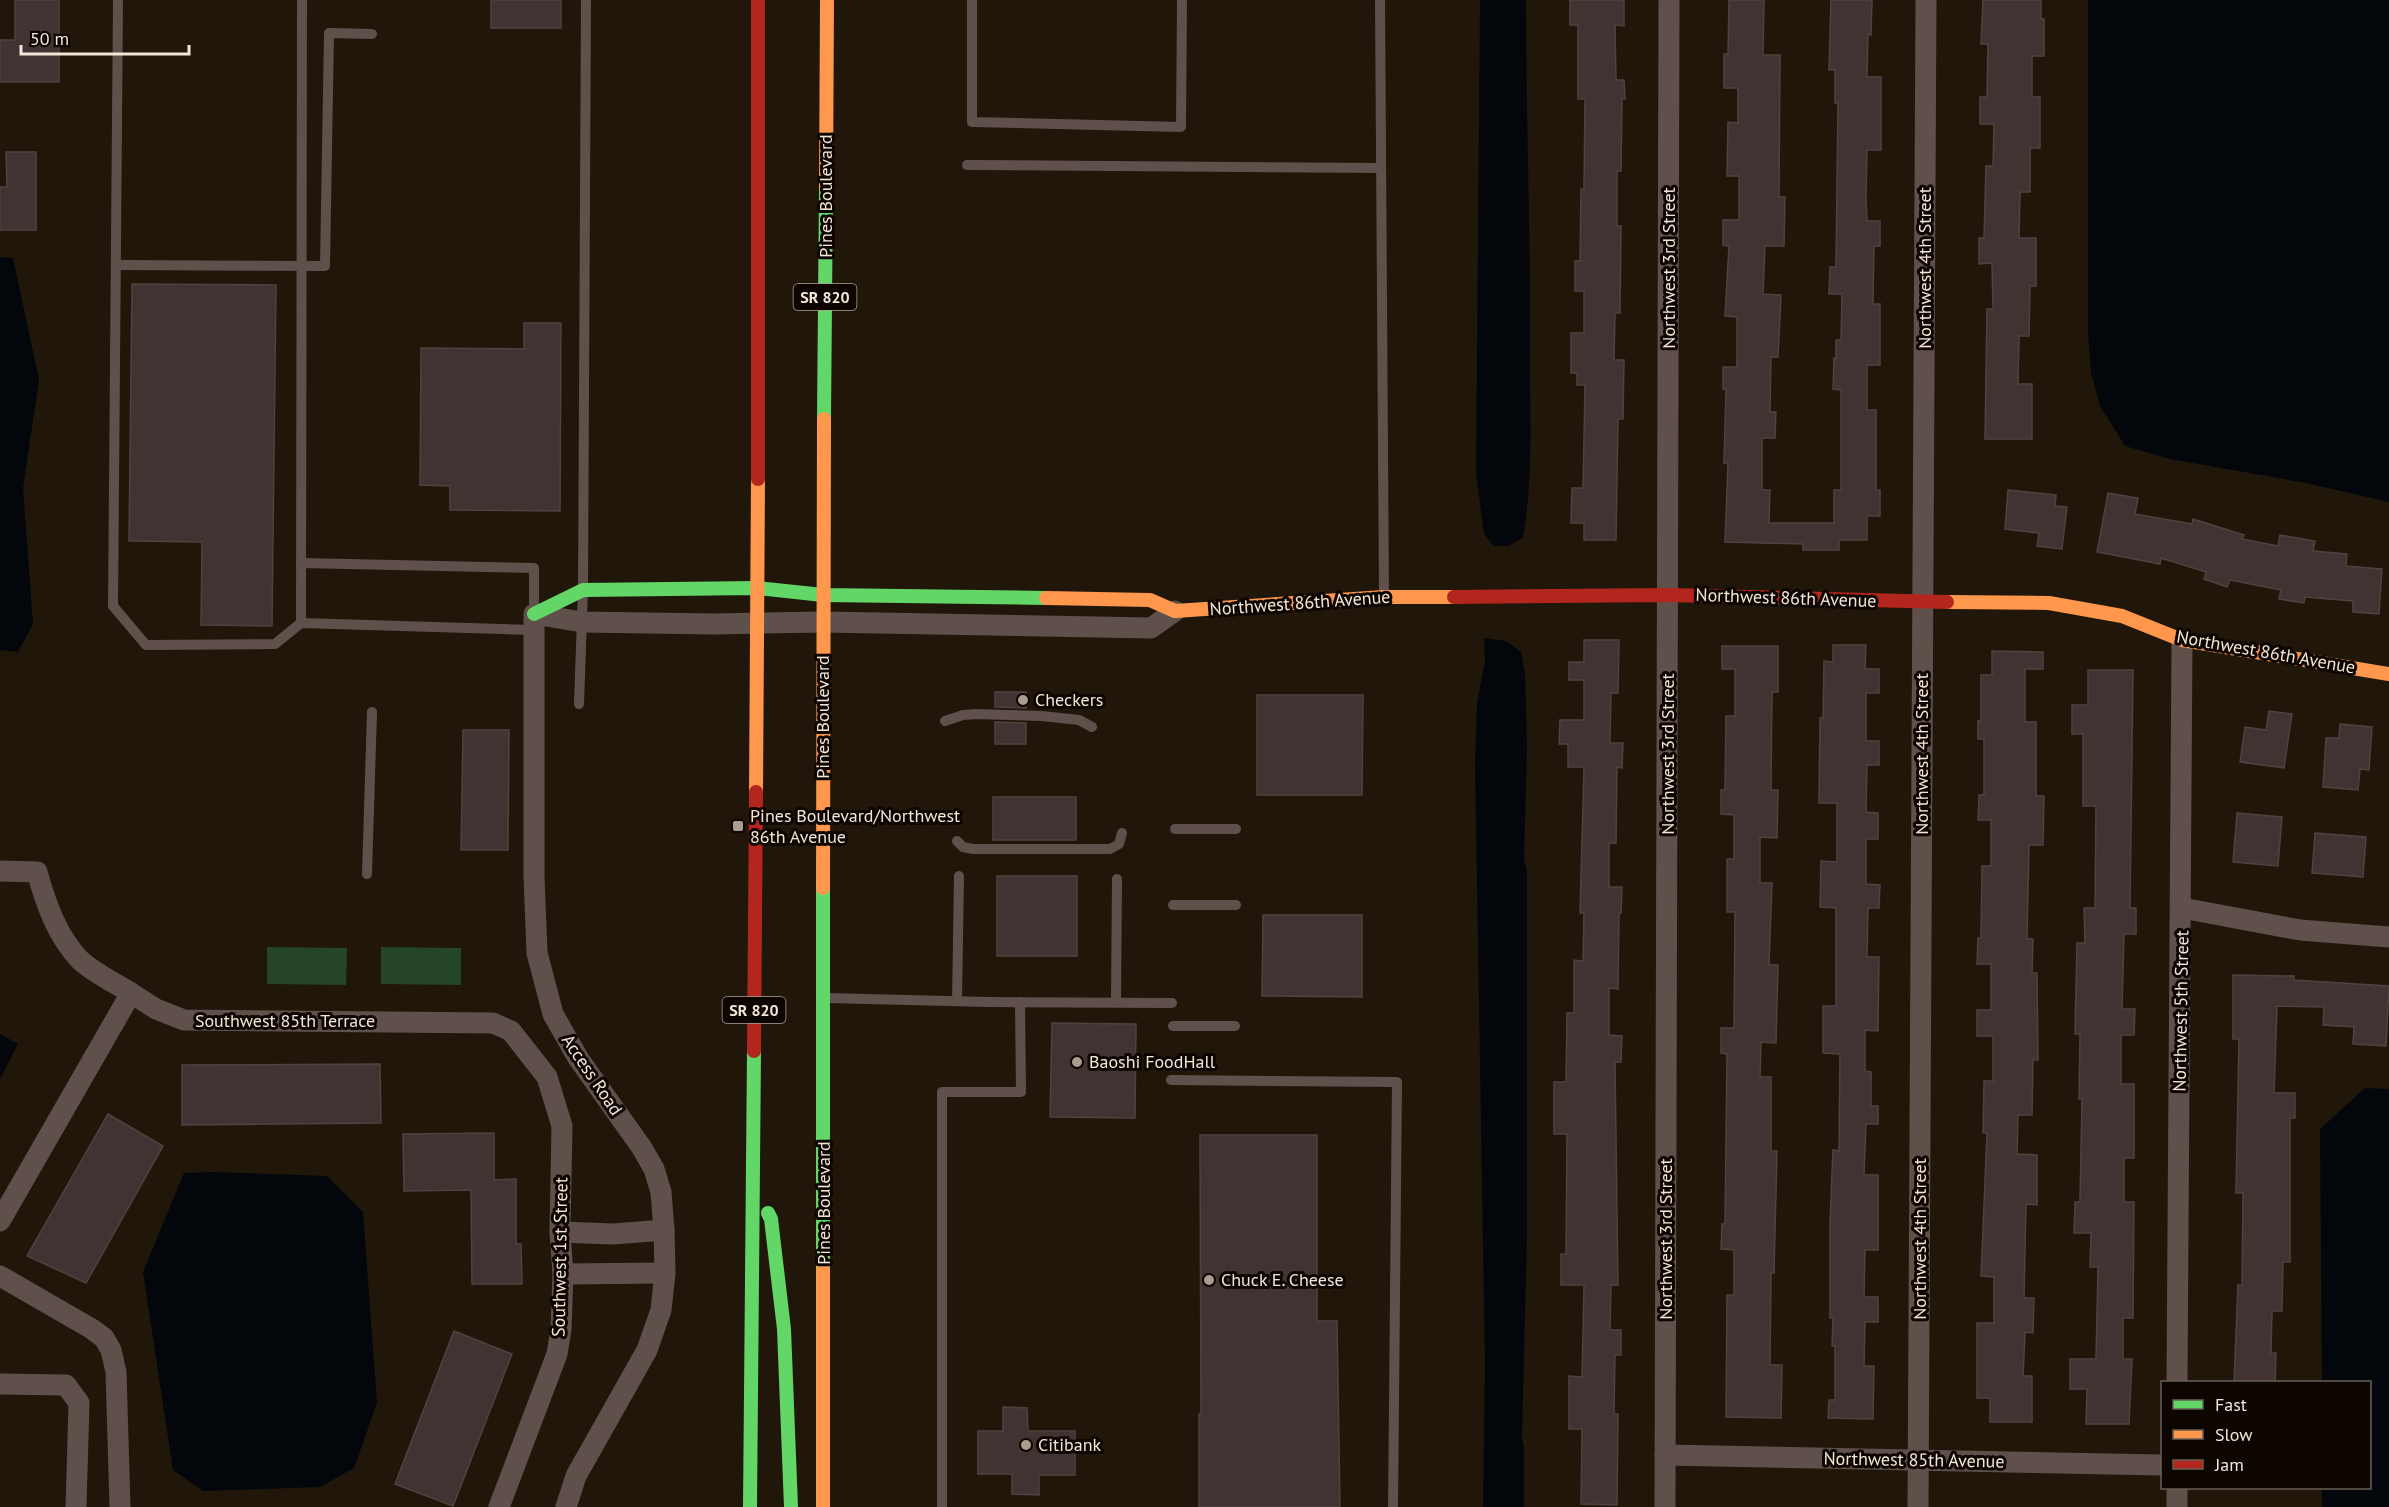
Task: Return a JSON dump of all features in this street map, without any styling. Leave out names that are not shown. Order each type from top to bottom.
[{"type":"main road","name":"SR 820","points":[[750,1507],[757,624],[758,0]]},
{"type":"main road","name":"Pines Boulevard","points":[[823,1507],[823,594],[827,0]]},
{"type":"main road","points":[[534,622],[583,590],[757,588]]},
{"type":"main road","name":"Northwest 86th Avenue","points":[[757,588],[823,594],[1150,600],[1175,611],[1384,597],[1668,595],[2049,603],[2122,616],[2182,640],[2389,674]]},
{"type":"main road","points":[[753,1179],[771,1219],[783,1318],[791,1507]]},
{"type":"street","name":"Northwest 3rd Street","points":[[1665,1507],[1669,0]]},
{"type":"street","name":"Northwest 4th Street","points":[[1918,1507],[1926,0]]},
{"type":"street","points":[[534,622],[757,624],[823,622],[1152,628],[1175,611]]},
{"type":"street","name":"Access Road","points":[[534,622],[534,908],[537,953],[553,1014],[578,1058],[642,1148],[654,1169],[661,1191],[664,1230],[665,1273],[661,1310],[647,1350],[576,1476],[566,1507]]},
{"type":"street","name":"Northwest 5th Street","points":[[2177,1381],[2182,908],[2182,640]]},
{"type":"street","name":"Southwest 85th Terrace","points":[[0,871],[38,872],[46,904],[62,935],[81,960],[156,1009],[184,1020],[493,1023]]},
{"type":"street","points":[[2182,908],[2300,930],[2389,937]]},
{"type":"street","points":[[0,1221],[131,993]]},
{"type":"street","name":"Southwest 1st Street","points":[[493,1023],[511,1031],[547,1077],[562,1126],[560,1232],[563,1274],[561,1329],[557,1354],[499,1507]]},
{"type":"street","points":[[560,1232],[613,1234],[664,1230]]},
{"type":"street","points":[[563,1274],[665,1273]]},
{"type":"street","points":[[0,1276],[92,1329],[104,1338],[111,1350],[117,1372],[120,1507]]},
{"type":"street","points":[[0,1384],[66,1384],[79,1403],[76,1507]]},
{"type":"street","name":"Northwest 85th Avenue","points":[[1665,1455],[2161,1465]]},
{"type":"street","points":[[2177,1489],[2177,1507]]},
{"type":"lane","points":[[118,0],[113,606],[146,645],[275,644],[301,623],[534,622],[534,568],[301,563]]},
{"type":"lane","points":[[301,623],[302,0]]},
{"type":"lane","points":[[579,704],[583,590],[586,0]]},
{"type":"lane","points":[[972,0],[972,122],[1181,127],[1182,0]]},
{"type":"lane","points":[[1380,0],[1384,597]]},
{"type":"lane","points":[[116,265],[302,268],[325,266],[329,33],[372,34]]},
{"type":"lane","points":[[967,165],[1381,168]]},
{"type":"lane","points":[[367,874],[372,712]]},
{"type":"lane","points":[[945,721],[963,715],[976,714],[1042,716],[1079,720],[1092,727]]},
{"type":"lane","points":[[1175,829],[1236,829]]},
{"type":"lane","points":[[957,841],[963,847],[973,849],[1110,849],[1119,844],[1122,833]]},
{"type":"lane","points":[[957,1001],[960,876]]},
{"type":"lane","points":[[1116,1001],[1117,879]]},
{"type":"lane","points":[[1173,905],[1236,905]]},
{"type":"lane","points":[[824,998],[1172,1003]]},
{"type":"lane","points":[[942,1507],[942,1092],[1021,1092],[1020,1002]]},
{"type":"lane","points":[[1173,1026],[1235,1026]]},
{"type":"lane","points":[[1172,1080],[1397,1082],[1394,1507]]},
{"type":"green space","points":[[267,947],[347,948],[346,985],[267,984]]},
{"type":"green space","points":[[381,947],[461,948],[461,985],[381,984]]},
{"type":"shaded area","points":[[1480,0],[1526,0],[1530,474],[1523,538],[1508,546],[1494,546],[1484,534],[1476,472]]},
{"type":"shaded area","points":[[2088,0],[2389,0],[2389,502],[2306,483],[2170,459],[2125,446],[2100,406],[2091,373],[2088,332]]},
{"type":"shaded area","points":[[0,257],[13,258],[39,380],[23,488],[33,624],[18,652],[0,650]]},
{"type":"shaded area","points":[[1484,638],[1506,641],[1521,652],[1525,674],[1527,1233],[1522,1437],[1524,1507],[1483,1507],[1485,1364],[1475,763],[1477,704],[1485,660]]},
{"type":"shaded area","points":[[0,1034],[18,1044],[0,1079]]},
{"type":"shaded area","points":[[2365,1088],[2389,1089],[2389,1507],[2322,1507],[2322,1489],[2371,1489],[2371,1381],[2322,1381],[2320,1129]]},
{"type":"shaded area","points":[[184,1173],[327,1176],[363,1212],[377,1403],[354,1468],[320,1487],[203,1491],[173,1470],[143,1272]]},
{"type":"building","points":[[15,0],[59,0],[59,82],[0,82],[0,40],[15,40]]},
{"type":"building","points":[[491,0],[561,0],[561,28],[491,28]]},
{"type":"building","points":[[1570,0],[1624,0],[1624,26],[1615,25],[1616,80],[1624,80],[1625,99],[1622,99],[1621,171],[1617,171],[1617,226],[1621,226],[1620,313],[1615,313],[1614,360],[1624,360],[1623,419],[1618,419],[1616,540],[1584,540],[1584,523],[1571,523],[1572,488],[1583,488],[1585,385],[1577,385],[1577,373],[1571,373],[1571,333],[1584,333],[1584,291],[1575,291],[1575,261],[1580,261],[1585,99],[1578,99],[1578,25],[1570,25]]},
{"type":"building","points":[[1729,0],[1764,0],[1763,55],[1780,55],[1779,197],[1785,197],[1784,246],[1765,246],[1763,294],[1781,295],[1778,357],[1771,357],[1770,412],[1776,412],[1775,438],[1762,438],[1762,490],[1770,490],[1769,523],[1834,523],[1834,490],[1841,490],[1841,390],[1833,389],[1836,340],[1841,340],[1842,294],[1829,294],[1830,267],[1836,267],[1838,103],[1835,103],[1835,70],[1829,70],[1831,0],[1872,0],[1867,77],[1881,77],[1881,150],[1867,150],[1866,198],[1867,221],[1880,221],[1880,246],[1874,246],[1873,304],[1880,304],[1880,365],[1867,365],[1867,410],[1876,410],[1876,490],[1880,490],[1880,516],[1867,516],[1867,540],[1839,540],[1839,550],[1803,550],[1803,544],[1725,542],[1728,463],[1724,463],[1726,389],[1723,389],[1723,367],[1737,367],[1737,317],[1725,316],[1729,246],[1723,245],[1723,220],[1739,220],[1739,176],[1727,176],[1728,122],[1738,123],[1738,88],[1724,88],[1724,54],[1728,54]]},
{"type":"building","points":[[1983,0],[2041,0],[2041,19],[2044,19],[2044,56],[2032,56],[2032,97],[2040,97],[2040,148],[2030,148],[2030,192],[2020,192],[2019,238],[2036,238],[2036,286],[2030,286],[2029,336],[2019,336],[2018,384],[2032,384],[2032,439],[1985,439],[1987,309],[1993,309],[1992,263],[1979,264],[1979,238],[1984,238],[1986,166],[1993,166],[1994,124],[1980,124],[1980,97],[1987,97],[1988,44],[1981,44]]},
{"type":"building","points":[[6,152],[36,152],[36,230],[0,230],[0,187],[7,187]]},
{"type":"building","points":[[132,284],[276,285],[272,626],[201,625],[202,542],[129,541]]},
{"type":"building","points":[[524,323],[561,323],[560,511],[450,510],[450,486],[420,485],[421,348],[524,349]]},
{"type":"building","points":[[2008,490],[2056,495],[2055,506],[2067,507],[2062,549],[2037,546],[2039,533],[2005,529]]},
{"type":"building","points":[[2108,493],[2138,498],[2135,514],[2192,524],[2193,519],[2244,535],[2242,539],[2278,546],[2280,535],[2315,541],[2313,551],[2347,554],[2346,566],[2382,569],[2379,614],[2353,612],[2353,601],[2305,597],[2304,603],[2279,599],[2281,590],[2230,580],[2227,587],[2204,579],[2206,572],[2161,558],[2160,564],[2097,552]]},
{"type":"building","points":[[1584,640],[1619,640],[1618,693],[1611,693],[1610,743],[1623,743],[1622,768],[1617,767],[1616,843],[1609,843],[1609,887],[1622,887],[1621,913],[1619,913],[1618,989],[1609,988],[1609,1035],[1622,1036],[1621,1062],[1615,1062],[1618,1285],[1611,1285],[1610,1330],[1621,1330],[1621,1355],[1615,1355],[1614,1414],[1618,1414],[1617,1505],[1581,1504],[1582,1429],[1569,1429],[1569,1376],[1582,1377],[1584,1285],[1561,1285],[1561,1254],[1566,1254],[1567,1134],[1554,1134],[1554,1082],[1566,1082],[1567,1013],[1574,1013],[1574,960],[1583,961],[1584,913],[1580,913],[1584,767],[1568,767],[1568,744],[1559,744],[1560,720],[1584,720],[1584,680],[1569,680],[1569,662],[1584,662]]},
{"type":"building","points":[[1833,645],[1866,645],[1865,669],[1879,669],[1879,693],[1866,693],[1866,741],[1879,741],[1879,765],[1867,765],[1866,812],[1878,813],[1878,839],[1866,839],[1866,884],[1880,885],[1879,908],[1868,908],[1867,957],[1879,957],[1878,1031],[1865,1030],[1865,1071],[1871,1072],[1871,1106],[1878,1106],[1878,1124],[1866,1124],[1864,1175],[1878,1175],[1878,1250],[1865,1250],[1864,1297],[1878,1297],[1878,1322],[1865,1322],[1864,1366],[1874,1366],[1873,1419],[1828,1418],[1829,1400],[1835,1400],[1835,1346],[1832,1346],[1833,1318],[1830,1318],[1830,1223],[1833,1150],[1839,1151],[1840,1054],[1823,1053],[1823,1006],[1836,1006],[1836,908],[1820,907],[1821,861],[1837,862],[1837,803],[1819,803],[1820,718],[1823,718],[1824,661],[1833,662]]},
{"type":"building","points":[[1722,646],[1778,646],[1778,692],[1772,692],[1771,790],[1778,790],[1777,838],[1760,837],[1760,883],[1772,883],[1769,965],[1778,965],[1776,1043],[1761,1042],[1760,1077],[1771,1077],[1771,1151],[1777,1151],[1774,1273],[1771,1273],[1770,1365],[1782,1365],[1781,1418],[1726,1417],[1727,1295],[1734,1295],[1734,1250],[1721,1249],[1722,1224],[1725,1224],[1727,1054],[1721,1053],[1721,1028],[1734,1028],[1735,912],[1727,912],[1727,859],[1734,859],[1734,815],[1721,814],[1721,790],[1725,790],[1726,716],[1735,716],[1735,669],[1722,669]]},
{"type":"building","points":[[1992,651],[2043,652],[2043,669],[2025,669],[2025,722],[2036,722],[2036,796],[2044,796],[2043,845],[2029,845],[2027,939],[2033,939],[2032,973],[2037,973],[2038,1060],[2033,1060],[2032,1115],[2018,1115],[2017,1154],[2037,1155],[2037,1205],[2026,1204],[2024,1298],[2034,1298],[2033,1333],[2025,1332],[2023,1376],[2032,1376],[2032,1422],[1990,1422],[1990,1398],[1977,1398],[1977,1323],[1994,1323],[1994,1277],[1981,1276],[1987,1133],[1983,1133],[1984,1081],[1993,1081],[1993,1036],[1977,1036],[1977,1010],[1991,1010],[1991,964],[1977,964],[1978,938],[1981,938],[1982,866],[1991,866],[1991,820],[1978,820],[1979,795],[1984,795],[1984,739],[1978,739],[1978,721],[1981,721],[1981,675],[1992,675]]},
{"type":"building","points":[[2088,670],[2133,670],[2130,908],[2136,908],[2136,934],[2124,934],[2122,1009],[2135,1009],[2134,1035],[2121,1035],[2121,1084],[2134,1084],[2134,1158],[2124,1158],[2124,1202],[2134,1202],[2133,1318],[2123,1318],[2123,1359],[2132,1359],[2129,1424],[2086,1424],[2087,1389],[2070,1389],[2070,1359],[2096,1359],[2098,1267],[2090,1267],[2091,1233],[2074,1233],[2075,1202],[2080,1202],[2082,1099],[2079,1099],[2080,1034],[2075,1034],[2077,943],[2085,943],[2084,908],[2095,908],[2096,806],[2083,806],[2083,734],[2072,734],[2072,705],[2088,705]]},
{"type":"building","points":[[995,692],[1026,692],[1026,708],[995,707]]},
{"type":"building","points":[[1257,695],[1363,695],[1362,795],[1257,795]]},
{"type":"building","points":[[2269,711],[2292,714],[2284,768],[2240,762],[2245,727],[2266,730]]},
{"type":"building","points":[[995,722],[1026,723],[1026,744],[995,744]]},
{"type":"building","points":[[2340,724],[2372,727],[2369,770],[2360,769],[2358,790],[2323,787],[2326,738],[2339,738]]},
{"type":"building","points":[[463,730],[509,730],[508,850],[461,850]]},
{"type":"building","points":[[993,797],[1076,797],[1076,840],[993,840]]},
{"type":"building","points":[[2237,813],[2282,817],[2278,866],[2233,862]]},
{"type":"building","points":[[2315,833],[2366,837],[2363,877],[2312,873]]},
{"type":"building","points":[[997,876],[1077,876],[1077,956],[997,956]]},
{"type":"building","points":[[1263,915],[1362,915],[1362,997],[1262,996]]},
{"type":"building","points":[[2233,975],[2294,976],[2294,980],[2389,986],[2386,1046],[2353,1044],[2354,1027],[2323,1025],[2324,1007],[2277,1006],[2274,1093],[2295,1093],[2295,1118],[2290,1118],[2290,1262],[2283,1262],[2282,1311],[2272,1311],[2271,1353],[2276,1353],[2275,1381],[2234,1381],[2238,1285],[2242,1285],[2243,1193],[2236,1193],[2239,1039],[2233,1039]]},
{"type":"building","points":[[1052,1023],[1136,1024],[1135,1118],[1050,1117]]},
{"type":"building","points":[[380,1064],[381,1123],[182,1125],[182,1065]]},
{"type":"building","points":[[108,1114],[163,1146],[86,1283],[27,1256]]},
{"type":"building","points":[[494,1133],[494,1180],[516,1179],[516,1244],[521,1244],[522,1284],[472,1284],[471,1190],[404,1191],[403,1134]]},
{"type":"building","points":[[1200,1135],[1317,1135],[1317,1321],[1337,1321],[1340,1507],[1199,1507]]},
{"type":"building","points":[[454,1331],[512,1354],[453,1506],[395,1484]]},
{"type":"building","points":[[1003,1407],[1027,1408],[1028,1431],[1075,1431],[1075,1475],[1039,1475],[1039,1495],[1012,1494],[1012,1474],[978,1474],[978,1431],[1003,1431]]},
{"type":"traffic: fast","points":[[824,419],[826,188]]},
{"type":"traffic: fast","points":[[534,614],[583,590],[757,588],[823,595],[1046,598]]},
{"type":"traffic: fast","points":[[823,888],[823,1270]]},
{"type":"traffic: fast","points":[[750,1507],[754,1051]]},
{"type":"traffic: fast","points":[[768,1213],[771,1219],[784,1329],[791,1507]]},
{"type":"traffic: slow","points":[[826,188],[827,0]]},
{"type":"traffic: slow","points":[[823,888],[824,419]]},
{"type":"traffic: slow","points":[[756,792],[758,479]]},
{"type":"traffic: slow","points":[[1046,598],[1150,600],[1175,611],[1384,597],[1454,597]]},
{"type":"traffic: slow","points":[[1947,602],[2049,603],[2122,616],[2182,640],[2389,674]]},
{"type":"traffic: slow","points":[[823,1270],[823,1507]]},
{"type":"traffic: jam","points":[[758,0],[758,479]]},
{"type":"traffic: jam","points":[[1454,597],[1668,595],[1947,602]]},
{"type":"traffic: jam","points":[[754,1051],[756,792]]},
{"type":"place","name":"Checkers","points":[[1023,700]]},
{"type":"place","name":"Pines Boulevard/Northwest 86th Avenue","points":[[738,826]]},
{"type":"place","name":"Baoshi FoodHall","points":[[1077,1062]]},
{"type":"place","name":"Chuck E. Cheese","points":[[1209,1280]]},
{"type":"place","name":"Citibank","points":[[1026,1445]]}]
